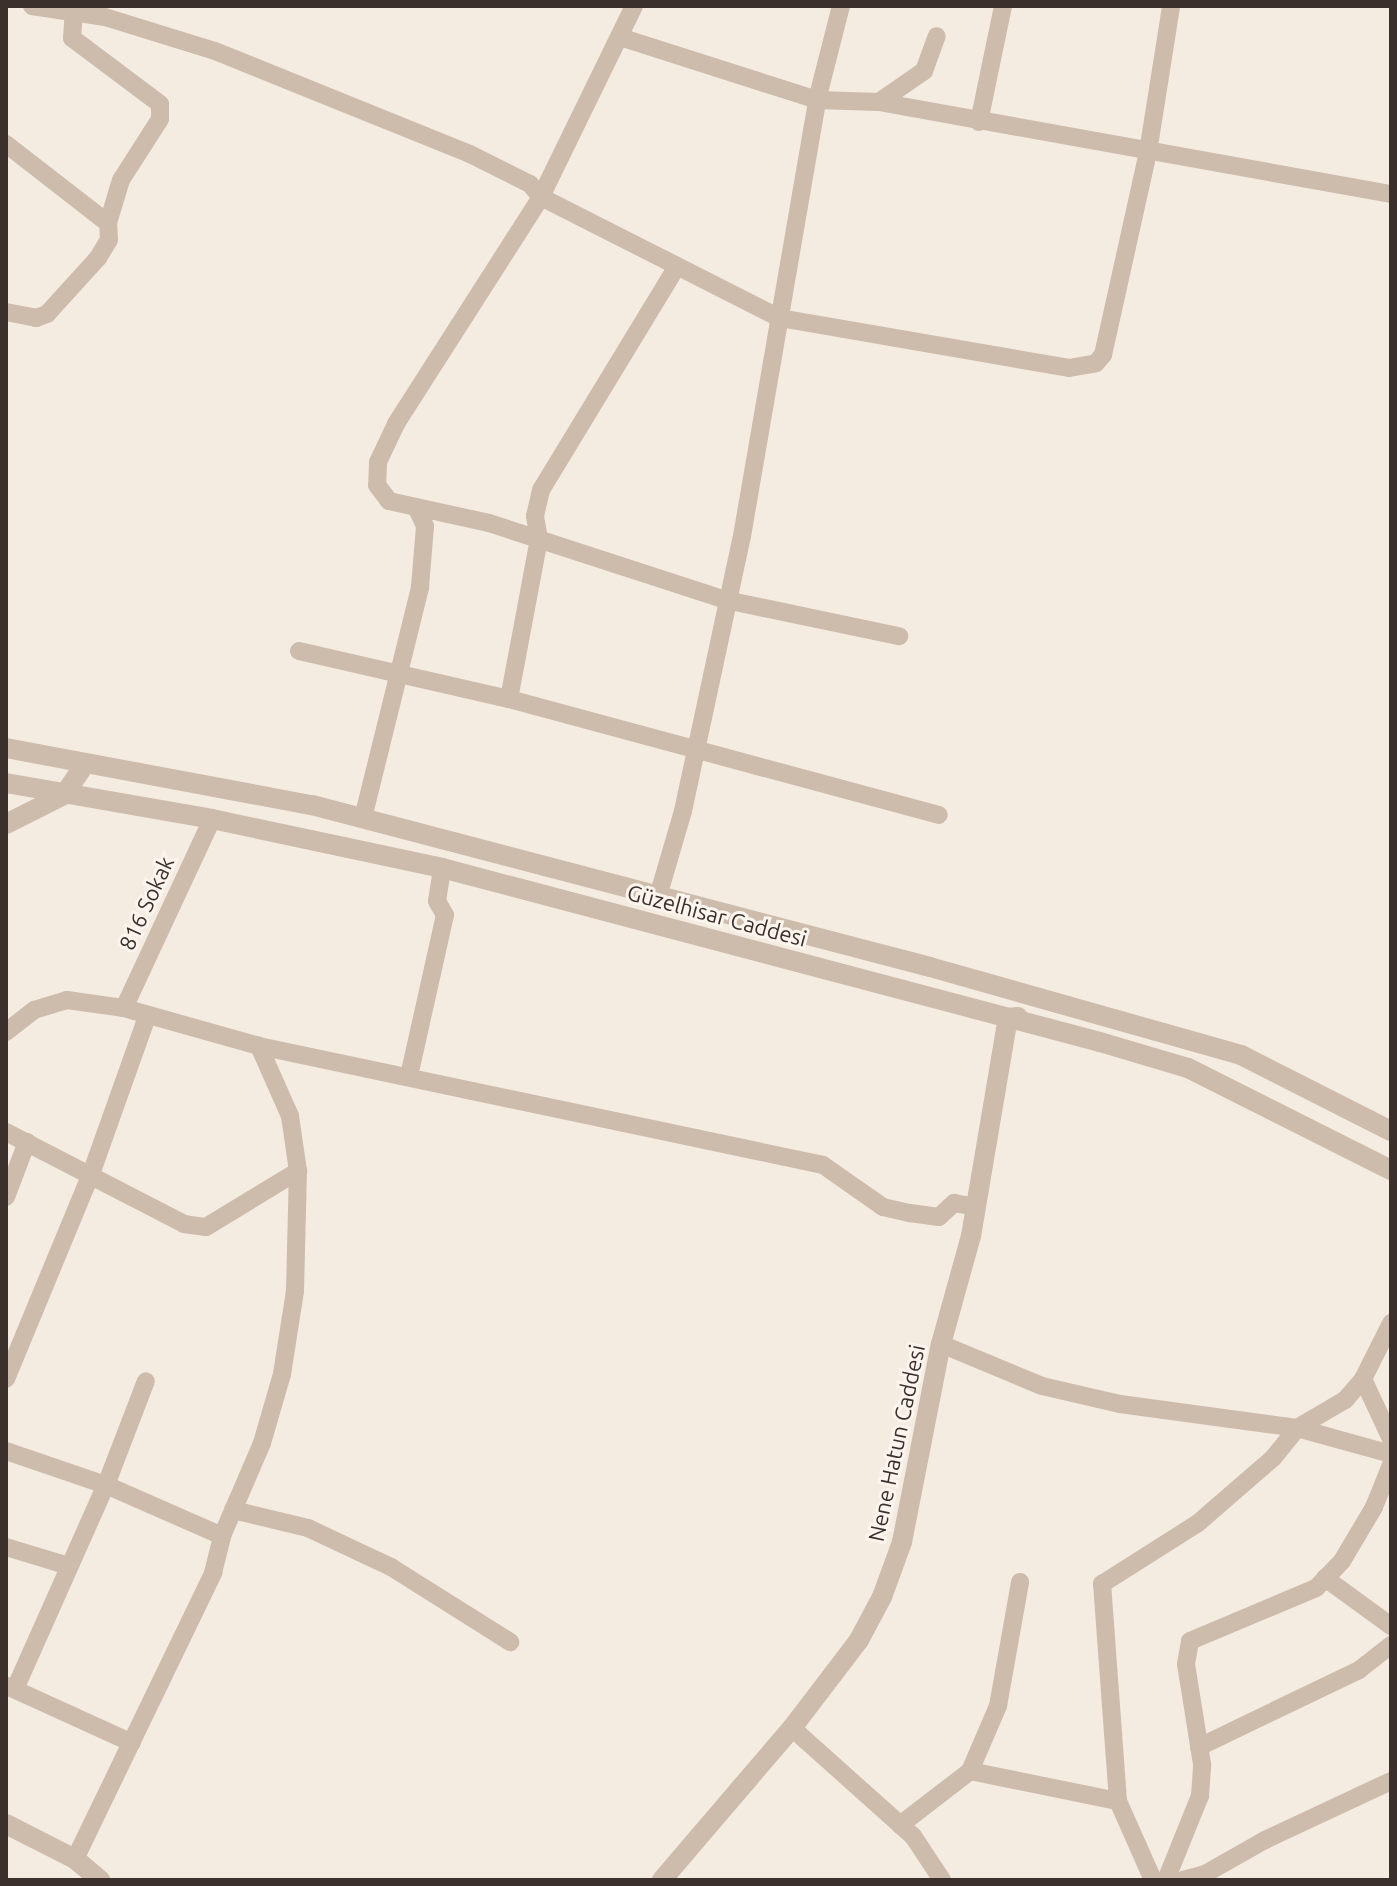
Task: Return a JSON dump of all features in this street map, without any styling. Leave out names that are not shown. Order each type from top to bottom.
[{"type":"street","points":[[32,6],[74,8],[215,51],[470,154],[530,184],[541,197],[780,318],[1069,368],[1096,363],[1103,355],[1148,152],[1171,6]]},
{"type":"street","points":[[634,6],[623,38],[541,197],[396,424],[378,462],[377,485],[389,501],[539,539],[726,600],[899,636]]},
{"type":"street","points":[[659,893],[696,750],[780,318],[817,100],[841,6]]},
{"type":"street","points":[[979,122],[1003,6]]},
{"type":"street","points":[[6,312],[36,318],[47,314],[98,258],[109,240],[108,223],[121,180],[160,119],[160,104],[72,38],[74,8]]},
{"type":"street","points":[[879,102],[924,71],[937,36]]},
{"type":"street","points":[[623,38],[817,100],[879,102],[1391,194]]},
{"type":"street","points":[[6,144],[108,223]]},
{"type":"street","points":[[509,699],[539,539],[535,516],[541,490],[677,266]]},
{"type":"street","points":[[363,818],[425,554],[425,526],[417,509]]},
{"type":"street","points":[[299,651],[509,699],[939,815]]},
{"type":"street","name":"Güzelhisar Caddesi","points":[[6,748],[363,818],[659,893],[1241,1055],[1391,1131]]},
{"type":"street","points":[[6,824],[64,795],[85,764]]},
{"type":"street","name":"Güzelhisar Caddesi","points":[[6,783],[212,819],[442,868],[1188,1068],[1391,1170]]},
{"type":"street","name":"816 Sokak","points":[[124,1008],[212,819]]},
{"type":"street","points":[[409,1076],[445,915],[437,901],[442,868]]},
{"type":"street","points":[[6,1032],[34,1010],[67,1000],[124,1008],[147,1017],[259,1046],[823,1165],[883,1207],[939,1217],[954,1203],[976,1207]]},
{"type":"street","points":[[1008,1018],[1082,1010]]},
{"type":"street","points":[[6,1379],[91,1174],[147,1017]]},
{"type":"street","name":"Nene Hatun Caddesi","points":[[662,1880],[792,1728],[859,1640],[882,1597],[906,1529],[941,1344],[976,1207],[1008,1018]]},
{"type":"street","points":[[75,1859],[213,1573],[222,1536],[262,1443],[282,1374],[295,1291],[298,1171],[290,1116],[259,1046]]},
{"type":"street","points":[[6,1132],[184,1224],[206,1227],[298,1171]]},
{"type":"street","points":[[6,1197],[27,1142]]},
{"type":"street","points":[[1153,1880],[1118,1801],[1102,1584],[1198,1523],[1273,1458],[1297,1428],[1345,1400],[1363,1379],[1391,1323]]},
{"type":"street","points":[[941,1344],[1042,1386],[1120,1404],[1297,1428],[1391,1454]]},
{"type":"street","points":[[1363,1379],[1391,1439]]},
{"type":"street","points":[[132,1743],[11,1687],[106,1485],[146,1381]]},
{"type":"street","points":[[6,1451],[106,1485],[222,1536]]},
{"type":"street","points":[[1166,1880],[1200,1796],[1199,1747],[1187,1676],[1190,1641],[1251,1619],[1316,1588],[1374,1507],[1391,1465]]},
{"type":"street","points":[[233,1510],[308,1528],[391,1567],[510,1642]]},
{"type":"street","points":[[6,1547],[69,1566]]},
{"type":"street","points":[[1325,1578],[1391,1626]]},
{"type":"street","points":[[900,1825],[970,1771],[998,1706],[1020,1582]]},
{"type":"street","points":[[1199,1747],[1359,1670],[1391,1645]]},
{"type":"street","points":[[792,1728],[900,1825],[942,1880]]},
{"type":"street","points":[[970,1771],[1118,1801]]},
{"type":"street","points":[[1183,1880],[1205,1874],[1265,1840],[1391,1781]]},
{"type":"street","points":[[6,1824],[75,1859],[100,1880]]}]
